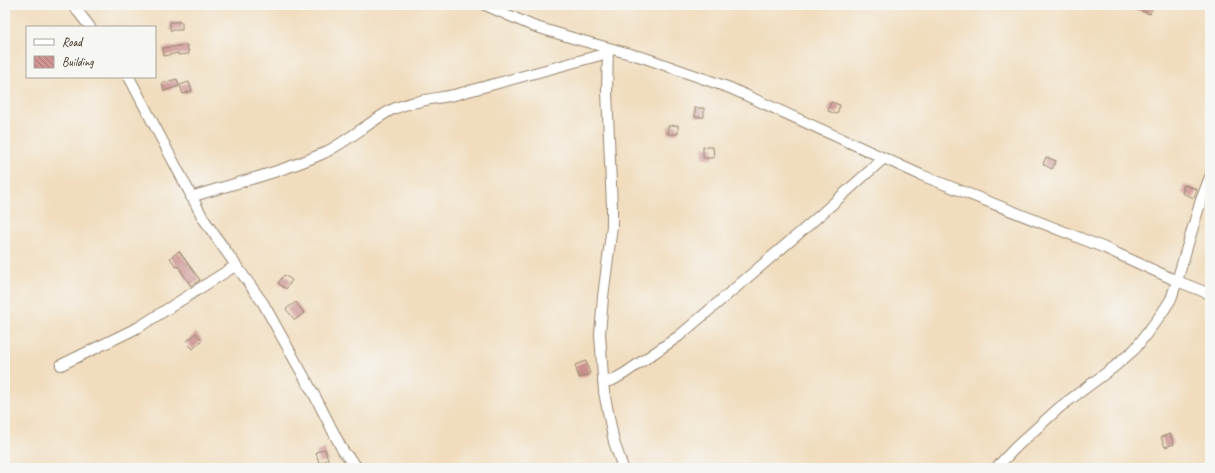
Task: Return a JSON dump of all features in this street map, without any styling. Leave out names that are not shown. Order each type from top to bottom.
[{"type":"street","points":[[73,5],[89,26]]},
{"type":"street","points":[[485,5],[533,26],[608,51],[660,62],[730,88],[883,159],[957,190],[1105,248],[1210,294]]},
{"type":"street","points":[[191,197],[286,168],[320,155],[393,109],[454,95],[608,51]]},
{"type":"street","points":[[608,51],[607,92],[612,207],[610,245],[603,296],[600,334],[603,382],[614,442],[623,468]]},
{"type":"street","points":[[130,78],[191,197],[235,266],[263,303],[317,400],[343,451],[358,468]]},
{"type":"street","points":[[603,382],[613,380],[625,373],[679,336],[883,159]]},
{"type":"street","points":[[996,468],[1016,447],[1060,407],[1114,367],[1135,349],[1162,313],[1178,281],[1201,200],[1210,177]]},
{"type":"street","points":[[61,365],[139,327],[235,266]]},
{"type":"building","points":[[1126,5],[1153,5],[1150,14]]},
{"type":"building","points":[[170,22],[182,22],[182,30],[170,30]]},
{"type":"building","points":[[187,45],[189,54],[178,55],[178,53],[164,56],[163,48]]},
{"type":"building","points":[[177,79],[179,86],[164,91],[162,83]]},
{"type":"building","points":[[189,82],[192,91],[183,94],[180,85]]},
{"type":"building","points":[[831,102],[840,105],[837,114],[828,111]]},
{"type":"building","points":[[695,108],[704,108],[704,117],[695,117]]},
{"type":"building","points":[[678,125],[678,134],[668,134],[668,126]]},
{"type":"building","points":[[703,147],[713,147],[714,158],[703,158]]},
{"type":"building","points":[[1046,157],[1056,161],[1052,169],[1043,164]]},
{"type":"building","points":[[1184,185],[1197,189],[1194,198],[1182,193]]},
{"type":"building","points":[[179,251],[200,280],[191,286],[178,266],[176,267],[170,258]]},
{"type":"building","points":[[284,275],[292,280],[286,289],[278,283]]},
{"type":"building","points":[[296,302],[304,313],[295,320],[286,309]]},
{"type":"building","points":[[196,333],[202,340],[193,349],[186,342]]},
{"type":"building","points":[[586,361],[590,374],[579,378],[575,365]]},
{"type":"building","points":[[1170,434],[1174,444],[1165,447],[1161,437]]},
{"type":"building","points":[[325,449],[328,460],[319,463],[316,452]]}]
